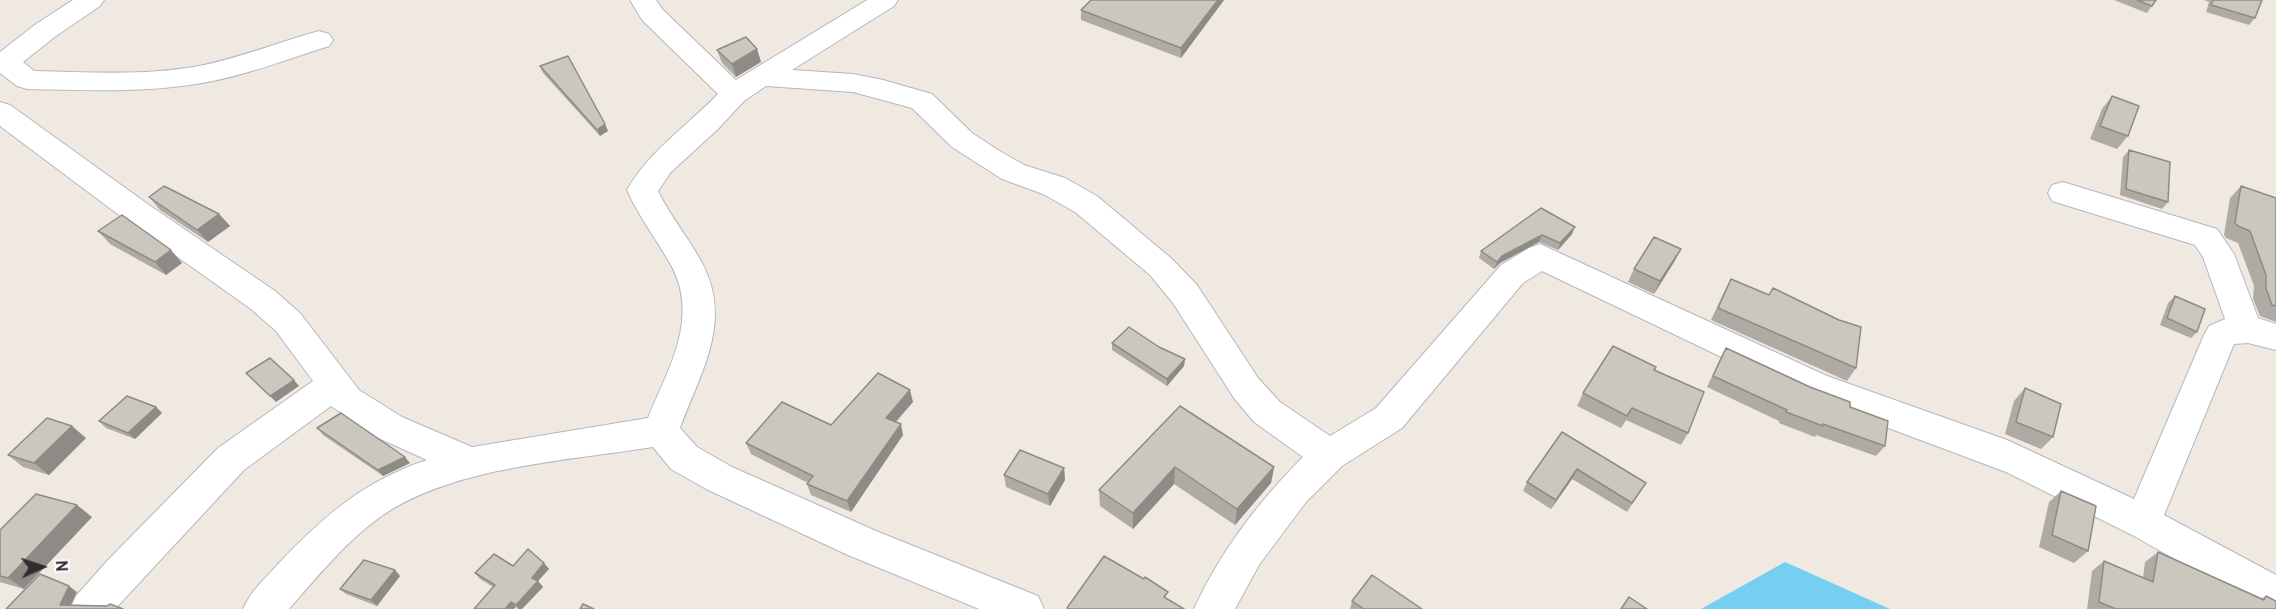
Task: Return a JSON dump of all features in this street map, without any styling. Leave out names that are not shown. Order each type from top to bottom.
[{"type":"street","points":[[2,64],[46,30],[91,0]]},
{"type":"street","points":[[643,0],[651,14],[747,85],[852,83],[883,89],[922,101],[962,140],[987,158],[1013,172],[1054,186],[1086,204],[1161,267],[1185,294],[1246,388],[1268,412],[1329,455]]},
{"type":"street","points":[[661,431],[688,369],[698,335],[699,309],[697,285],[688,266],[652,213],[642,190],[660,165],[747,85],[885,0]]},
{"type":"street","points":[[2,64],[9,65],[27,80],[144,81],[198,75],[255,61],[319,40]]},
{"type":"street","points":[[0,112],[138,213],[263,300],[288,322],[347,400],[389,427],[467,461]]},
{"type":"street","points":[[2063,193],[2206,237],[2218,254],[2260,333]]},
{"type":"street","points":[[1214,609],[1245,553],[1273,515],[1329,455],[1374,429],[1389,417],[1512,274],[1540,256],[1814,386],[1883,413],[1969,441],[2018,461],[2144,521],[2276,596]]},
{"type":"street","points":[[2144,521],[2221,334],[2230,329],[2260,333]]},
{"type":"street","points":[[90,609],[122,572],[231,459],[334,385]]},
{"type":"street","points":[[263,609],[318,550],[356,516],[385,494],[424,476],[467,461],[661,431]]},
{"type":"street","points":[[661,431],[684,458],[719,478],[862,543],[1024,609]]},
{"type":"water","points":[[1785,562],[1890,609],[1701,609]]},
{"type":"building","points":[[1091,0],[1218,0],[1181,48],[1081,10]]},
{"type":"building","points":[[2137,0],[2156,0],[2152,6]]},
{"type":"building","points":[[2213,0],[2262,0],[2255,18],[2211,5]]},
{"type":"building","points":[[746,37],[757,49],[732,64],[717,50]]},
{"type":"building","points":[[568,56],[605,124],[597,130],[540,66]]},
{"type":"building","points":[[2112,96],[2139,106],[2128,136],[2100,126]]},
{"type":"building","points":[[2129,150],[2170,162],[2168,202],[2126,189]]},
{"type":"building","points":[[164,186],[219,214],[197,230],[149,197]]},
{"type":"building","points":[[2241,186],[2276,198],[2276,306],[2272,305],[2266,288],[2266,275],[2250,231],[2235,223]]},
{"type":"building","points":[[1541,208],[1575,227],[1560,243],[1542,235],[1502,256],[1497,262],[1481,251]]},
{"type":"building","points":[[122,215],[171,250],[155,262],[98,231]]},
{"type":"building","points":[[1654,237],[1681,249],[1660,281],[1634,269]]},
{"type":"building","points":[[1731,279],[1769,295],[1773,288],[1839,320],[1861,327],[1856,368],[1718,308]]},
{"type":"building","points":[[2175,296],[2205,309],[2197,332],[2167,318]]},
{"type":"building","points":[[1129,327],[1159,347],[1185,359],[1167,379],[1112,343]]},
{"type":"building","points":[[1613,346],[1656,367],[1654,370],[1704,392],[1688,433],[1632,408],[1627,416],[1583,393]]},
{"type":"building","points":[[1726,348],[1810,387],[1850,402],[1850,407],[1888,421],[1885,446],[1786,412],[1787,410],[1713,376]]},
{"type":"building","points":[[270,358],[294,380],[270,396],[246,373]]},
{"type":"building","points":[[878,373],[910,390],[886,418],[901,424],[847,501],[807,484],[813,476],[746,443],[782,402],[831,425]]},
{"type":"building","points":[[2025,388],[2061,404],[2053,437],[2016,422]]},
{"type":"building","points":[[127,396],[156,407],[128,433],[99,421]]},
{"type":"building","points":[[1180,406],[1274,467],[1237,509],[1175,467],[1133,513],[1099,490]]},
{"type":"building","points":[[341,413],[405,457],[378,470],[317,428]]},
{"type":"building","points":[[47,418],[72,426],[34,463],[8,455]]},
{"type":"building","points":[[1562,432],[1646,483],[1632,503],[1577,469],[1556,500],[1527,482]]},
{"type":"building","points":[[1020,450],[1064,468],[1048,494],[1004,475]]},
{"type":"building","points":[[2061,491],[2096,506],[2088,551],[2052,535]]},
{"type":"building","points":[[36,494],[77,505],[8,578],[0,576],[0,530]]},
{"type":"building","points":[[528,549],[544,563],[532,578],[538,581],[516,605],[511,602],[505,609],[474,609],[495,585],[475,573],[494,554],[513,566]]},
{"type":"building","points":[[2158,552],[2264,600],[2266,596],[2276,601],[2276,609],[2116,609],[2099,602],[2104,561],[2153,582]]},
{"type":"building","points":[[1104,556],[1168,592],[1164,597],[1184,609],[1068,609]]},
{"type":"building","points":[[364,560],[395,570],[371,600],[340,589]]},
{"type":"building","points":[[40,574],[69,586],[60,605],[107,606],[110,604],[123,609],[6,609]]},
{"type":"building","points":[[1372,575],[1422,609],[1364,609],[1352,601]]},
{"type":"building","points":[[1629,597],[1647,609],[1621,609]]},
{"type":"building","points":[[583,604],[594,609],[580,609]]}]
